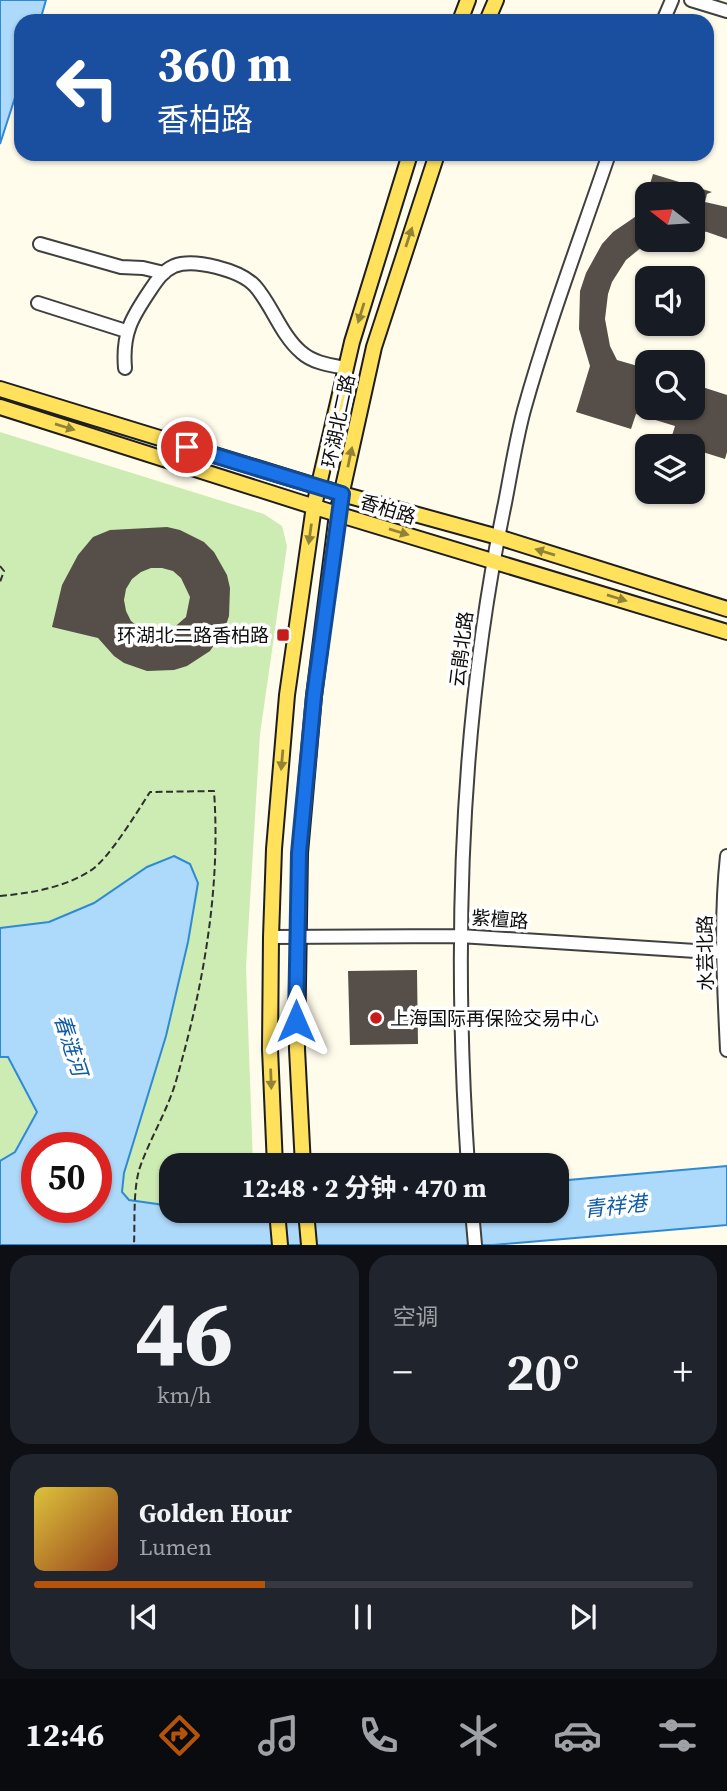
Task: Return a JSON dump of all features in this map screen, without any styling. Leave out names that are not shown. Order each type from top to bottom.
[{"type":"main road","name":"环湖北二路","points":[[274,1153],[270,1049],[271,937],[274,849],[287,695],[318,487],[346,368],[408,161]]},
{"type":"main road","name":"环湖北二路","points":[[302,1153],[296,1049],[299,853],[314,696],[337,514],[374,347],[435,161]]},
{"type":"main road","name":"香柏路","points":[[2,390],[318,487],[498,537],[727,609]]},
{"type":"main road","name":"香柏路","points":[[0,407],[337,514],[727,632]]},
{"type":"main road","points":[[278,1223],[280,1245]]},
{"type":"main road","points":[[307,1223],[309,1245]]},
{"type":"street","points":[[691,0],[727,11]]},
{"type":"street","name":"云鹃北路","points":[[468,1153],[460,936],[464,806],[476,678],[492,561],[524,411],[607,161]]},
{"type":"street","points":[[40,243],[121,267],[164,272]]},
{"type":"street","points":[[125,368],[126,331],[133,316],[164,272],[174,266],[196,263],[222,269],[254,285],[300,352],[314,361],[346,368]]},
{"type":"street","points":[[38,303],[126,331]]},
{"type":"street","name":"水芸北路","points":[[727,856],[723,889],[727,1050]]},
{"type":"street","name":"紫檀路","points":[[271,937],[460,936],[725,953]]},
{"type":"street","points":[[473,1223],[475,1245]]},
{"type":"path","points":[[0,566],[4,571],[0,582]]},
{"type":"path","points":[[0,896],[41,892],[91,870],[119,838],[150,792],[214,791],[216,820],[212,902],[194,1022],[172,1097],[139,1171],[134,1245]]},
{"type":"green space","points":[[0,432],[264,514],[282,526],[287,546],[260,734],[246,967],[253,1153],[159,1153],[159,1214],[112,1223],[112,1132],[21,1132],[21,1223],[111,1223],[0,1245]]},
{"type":"water","points":[[0,0],[46,0],[42,14],[14,14],[14,101],[0,144]]},
{"type":"water","points":[[174,856],[190,864],[198,883],[188,942],[166,1036],[124,1173],[122,1192],[129,1200],[159,1204],[159,1223],[569,1223],[569,1180],[727,1166],[727,1225],[493,1245],[0,1245],[0,1161],[15,1152],[21,1141],[21,1223],[112,1223],[112,1132],[26,1132],[37,1112],[8,1057],[0,1057],[0,928],[49,922],[94,903],[147,867]]},
{"type":"building","points":[[653,174],[679,182],[651,182]]},
{"type":"building","points":[[705,202],[727,207],[727,239],[707,232]]},
{"type":"building","points":[[635,217],[636,252],[626,260],[612,282],[605,319],[610,346],[617,360],[635,365],[635,417],[631,429],[576,412],[590,366],[579,329],[580,291],[586,273],[602,244],[613,232]]},
{"type":"building","points":[[705,388],[727,395],[725,459],[705,453],[705,434],[672,434],[675,426],[656,420],[705,420]]},
{"type":"building","points":[[167,527],[180,530],[204,542],[214,552],[227,575],[230,588],[229,616],[225,628],[210,651],[187,666],[174,670],[147,671],[124,663],[98,638],[52,627],[62,585],[78,555],[93,537],[110,530]],"holes":[[[151,568],[173,571],[181,578],[190,597],[186,617],[170,631],[160,633],[140,628],[131,621],[124,600],[132,579]]]},
{"type":"building","points":[[417,970],[418,1044],[350,1045],[348,971]]},
{"type":"place","name":"环湖北二路香柏路","points":[[283,635]]},
{"type":"place","name":"上海国际再保险交易中心","points":[[376,1018]]},
{"type":"route","points":[[187,447],[342,494],[337,514],[314,696],[299,853],[296,1021]]},
{"type":"water label","name":"春涟河","points":[[71,1045]]},
{"type":"water label","name":"青祥港","points":[[615,1206]]}]
